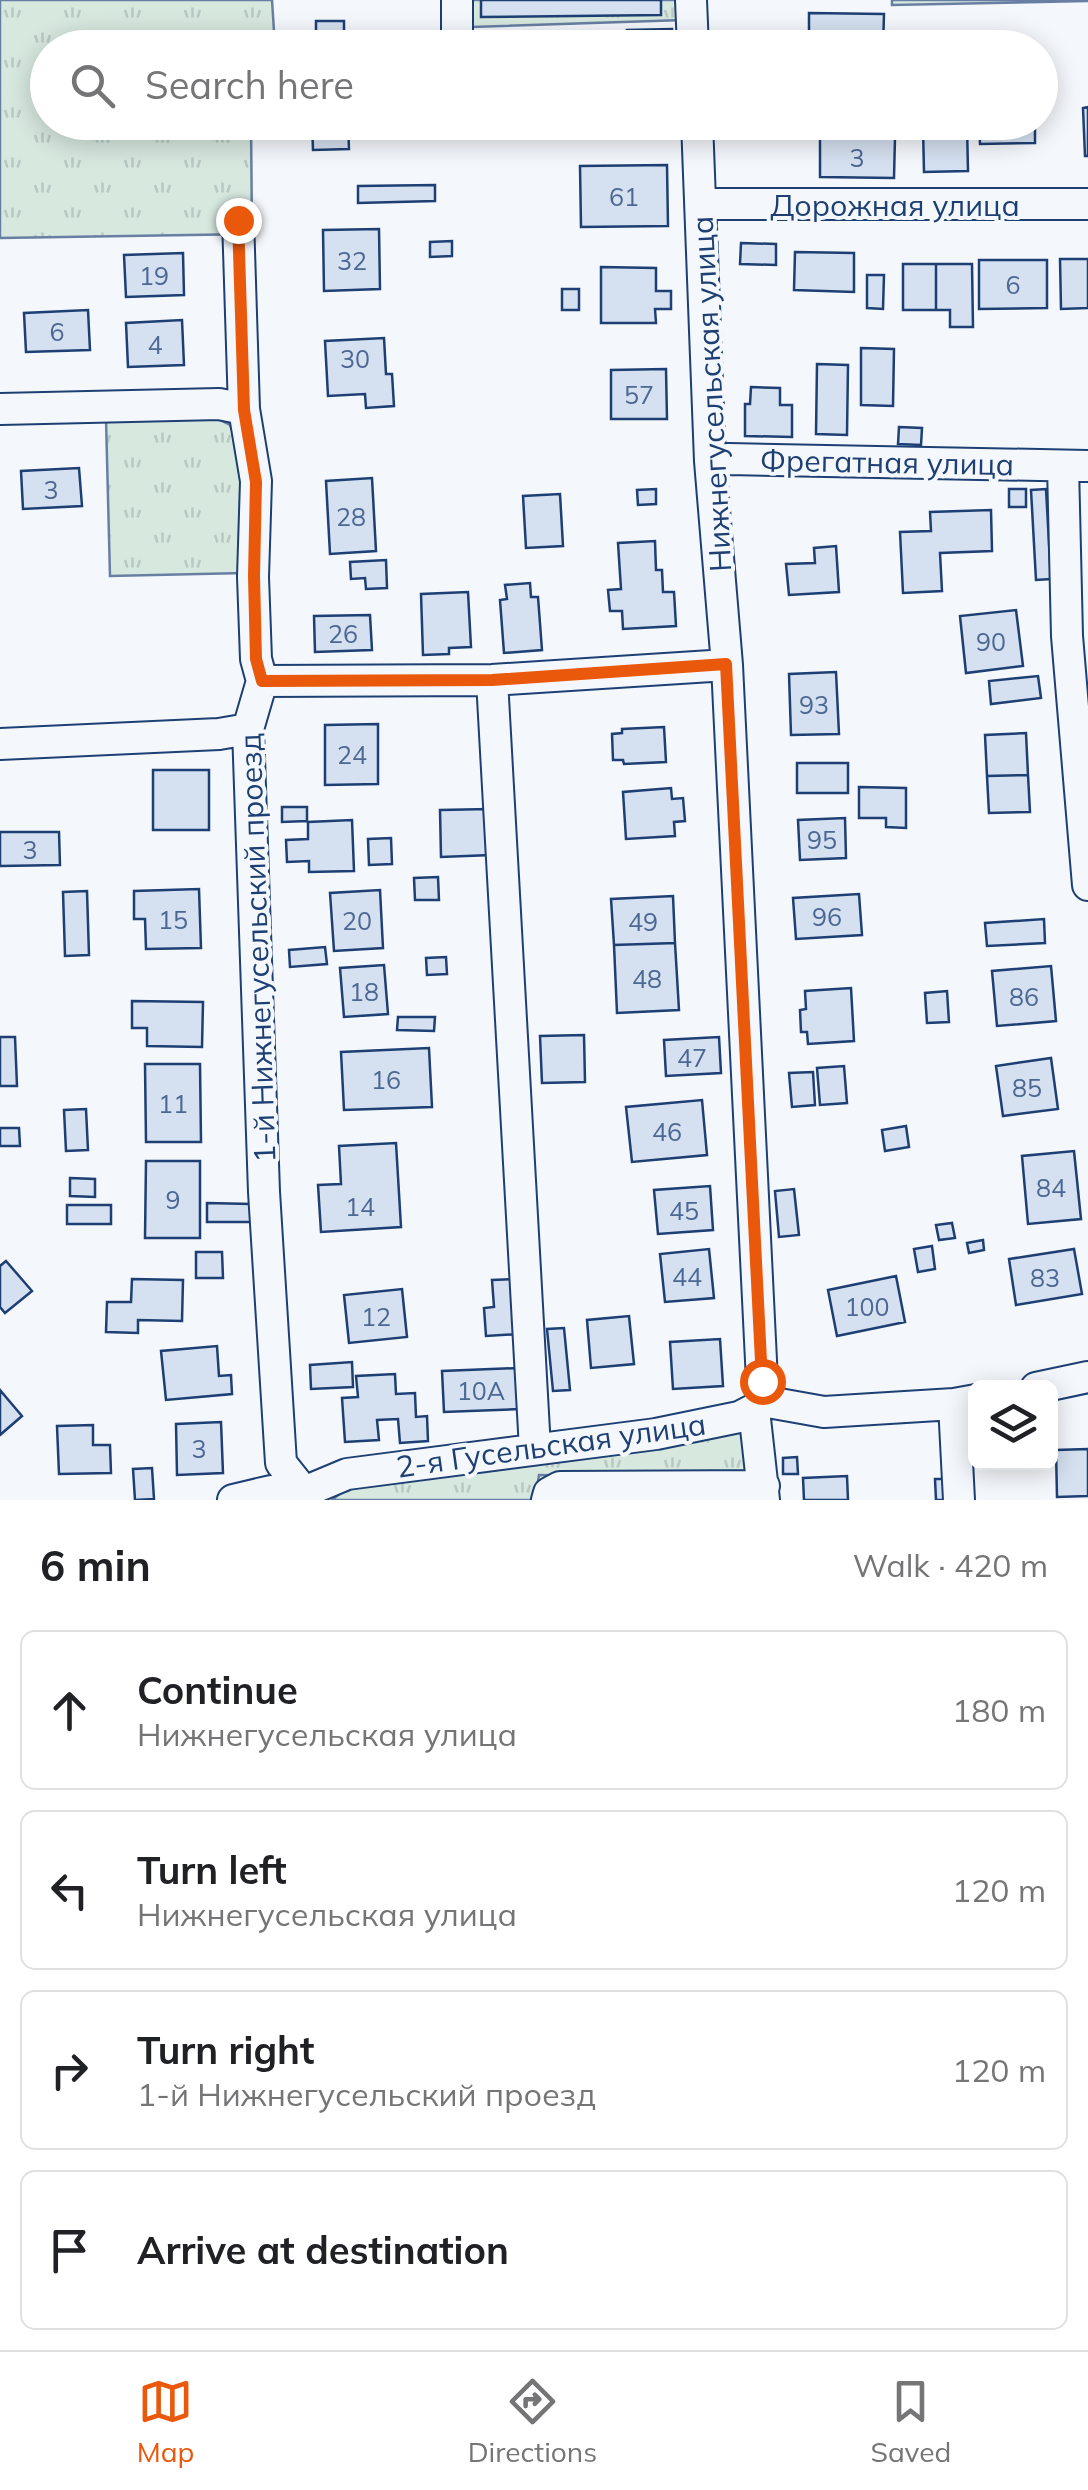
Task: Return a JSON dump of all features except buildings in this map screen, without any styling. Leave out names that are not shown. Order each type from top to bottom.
[{"type":"street","points":[[456,30],[457,0]]},
{"type":"street","points":[[691,0],[692,30]]},
{"type":"street","name":"Нижнегусельская улица","points":[[698,140],[710,461],[726,664],[762,1381],[764,1493]]},
{"type":"street","name":"Дорожная улица","points":[[702,204],[1088,204]]},
{"type":"street","name":"1-й Нижнегусельский проезд","points":[[238,220],[244,410],[256,482],[256,659],[262,681],[248,729],[264,1192],[281,1463],[305,1496]]},
{"type":"street","points":[[0,409],[219,404],[244,410]]},
{"type":"street","name":"Фрегатная улица","points":[[710,461],[729,458],[1076,466],[1067,636],[1088,885]]},
{"type":"street","points":[[262,681],[492,680],[726,664]]},
{"type":"street","points":[[492,680],[535,1449]]},
{"type":"street","points":[[0,744],[219,734],[248,729]]},
{"type":"street","points":[[1058,1383],[1088,1377]]},
{"type":"street","points":[[959,1500],[965,1402]]},
{"type":"street","name":"2-я Гусельская улица","points":[[233,1500],[271,1492],[305,1496],[347,1474],[656,1434],[739,1418],[761,1406],[824,1412],[965,1402]]},
{"type":"street","points":[[547,1500],[560,1487],[764,1493]]},
{"type":"green space","points":[[0,0],[272,0],[274,30],[30,30],[30,140],[251,140],[252,234],[0,238]]},
{"type":"green space","points":[[470,0],[682,0],[683,20],[472,27]]},
{"type":"green space","points":[[892,0],[1088,0],[1088,1],[892,5]]},
{"type":"green space","points":[[212,416],[230,425],[241,461],[246,498],[244,573],[110,576],[106,419]]},
{"type":"green space","points":[[748,1432],[757,1478],[539,1475],[535,1500],[332,1500],[352,1484]]},
{"type":"route","points":[[238,220],[244,410],[256,482],[256,659],[262,681],[492,680],[726,664],[762,1381]]}]
